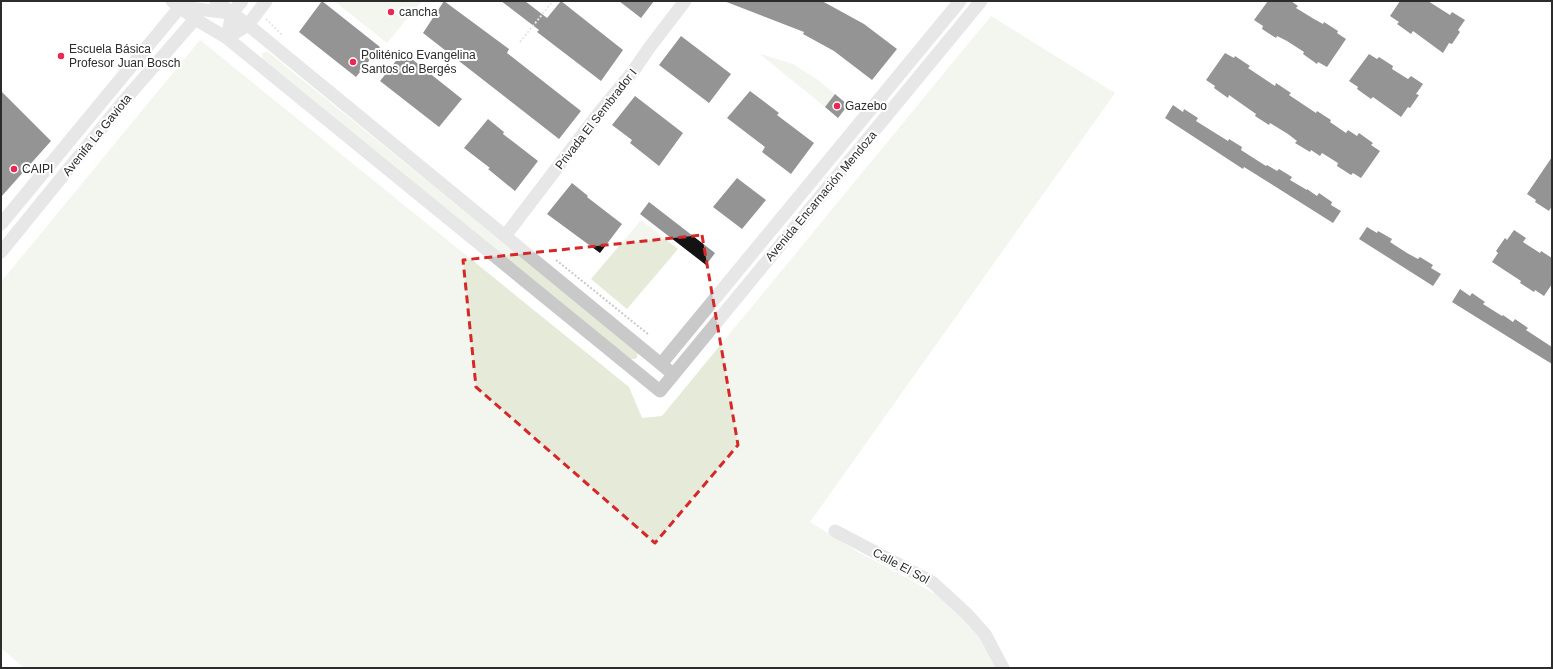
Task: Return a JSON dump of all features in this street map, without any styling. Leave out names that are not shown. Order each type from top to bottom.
[{"type":"street","points":[[216,1],[248,25],[674,374]]},
{"type":"street","points":[[227,38],[232,13],[242,1]]},
{"type":"street","points":[[227,38],[248,25],[266,1]]},
{"type":"street","name":"Privada El Sembrador I","points":[[505,236],[634,70],[685,1]]},
{"type":"street","name":"Avenida Encarnación Mendoza","points":[[661,364],[960,1]]},
{"type":"street","name":"Avenida Encarnación Mendoza","points":[[227,38],[660,392],[982,1]]},
{"type":"street","points":[[176,4],[232,13]]},
{"type":"street","points":[[176,4],[195,19],[227,38]]},
{"type":"street","name":"Avenifa La Gaviota","points":[[1,224],[176,4]]},
{"type":"street","name":"Avenifa La Gaviota","points":[[1,252],[122,103],[195,19]]},
{"type":"street","name":"Calle El Sol","points":[[835,531],[932,582],[967,614],[985,634],[1003,668]]},
{"type":"path","points":[[520,42],[553,1]]},
{"type":"highlighted area","points":[[702,235],[738,445],[655,543],[476,387],[463,260]]},
{"type":"green space","points":[[334,1],[420,1],[421,2],[387,43]]},
{"type":"green space","points":[[991,16],[1115,93],[810,522],[858,552],[947,601],[979,632],[997,668],[24,668],[1,648],[1,282],[200,40],[629,387],[642,418],[662,416]]},
{"type":"green space","points":[[264,52],[268,52],[636,350],[638,353],[637,357],[635,359],[630,359],[263,59],[262,54]]},
{"type":"green space","points":[[760,54],[793,64],[818,80],[835,94],[825,107]]},
{"type":"green space","points":[[641,220],[678,249],[627,309],[591,279]]},
{"type":"building","points":[[322,1],[380,47],[356,77],[299,32]]},
{"type":"building","points":[[444,1],[509,49],[507,53],[581,111],[559,139],[423,33]]},
{"type":"building","points":[[501,1],[525,1],[547,18],[561,1],[623,50],[601,81],[537,32],[539,30]]},
{"type":"building","points":[[619,1],[654,1],[641,18]]},
{"type":"building","points":[[724,1],[822,1],[864,24],[897,49],[872,80],[834,51],[803,34],[804,32]]},
{"type":"building","points":[[1268,1],[1291,1],[1298,6],[1296,8],[1323,24],[1324,22],[1338,31],[1337,33],[1346,39],[1327,67],[1318,62],[1317,64],[1303,54],[1304,52],[1287,41],[1277,36],[1276,38],[1262,29],[1263,26],[1254,20]]},
{"type":"building","points":[[1400,1],[1428,1],[1450,15],[1452,12],[1465,20],[1458,30],[1460,32],[1452,44],[1449,43],[1443,53],[1413,31],[1411,34],[1397,24],[1399,22],[1390,16]]},
{"type":"building","points":[[681,36],[731,74],[709,103],[659,65]]},
{"type":"building","points":[[403,52],[462,99],[439,127],[380,81]]},
{"type":"building","points":[[1225,53],[1234,58],[1235,56],[1250,66],[1248,68],[1275,86],[1276,83],[1291,93],[1289,95],[1316,113],[1317,111],[1331,120],[1330,122],[1346,133],[1348,130],[1357,136],[1359,133],[1373,143],[1371,145],[1380,151],[1361,178],[1353,173],[1351,175],[1337,166],[1338,163],[1322,153],[1320,156],[1295,143],[1297,141],[1288,134],[1270,123],[1269,125],[1229,95],[1228,98],[1214,88],[1215,86],[1206,80]]},
{"type":"building","points":[[1369,54],[1377,59],[1379,57],[1393,66],[1392,69],[1408,79],[1411,76],[1423,84],[1416,94],[1419,95],[1410,108],[1408,107],[1401,117],[1373,97],[1371,99],[1349,81]]},
{"type":"building","name":"CAIPI","points":[[1,91],[51,141],[1,197]]},
{"type":"building","points":[[750,91],[779,113],[777,115],[814,143],[791,174],[762,152],[765,147],[727,118]]},
{"type":"building","name":"Gazebo","points":[[835,94],[848,105],[838,118],[825,107]]},
{"type":"building","points":[[635,96],[683,133],[659,166],[630,143],[632,140],[612,125]]},
{"type":"building","points":[[1173,105],[1183,112],[1184,109],[1198,118],[1196,121],[1228,141],[1229,139],[1242,147],[1241,150],[1266,166],[1267,165],[1277,171],[1279,169],[1292,177],[1290,180],[1317,196],[1319,193],[1332,202],[1331,205],[1341,211],[1333,223],[1244,167],[1243,169],[1165,118]]},
{"type":"building","points":[[488,119],[504,132],[503,134],[538,161],[515,191],[488,169],[490,168],[464,148]]},
{"type":"building","points":[[1552,157],[1552,206],[1549,211],[1535,202],[1536,200],[1527,194]]},
{"type":"building","points":[[737,178],[766,200],[742,229],[713,207]]},
{"type":"building","points":[[572,183],[588,196],[587,197],[622,224],[600,253],[547,214]]},
{"type":"building","points":[[649,202],[715,253],[706,265],[640,214]]},
{"type":"building","points":[[1367,227],[1392,239],[1390,242],[1407,253],[1418,259],[1420,257],[1433,265],[1431,268],[1441,274],[1433,286],[1359,239]]},
{"type":"building","points":[[1514,230],[1526,238],[1523,242],[1540,253],[1541,251],[1552,258],[1552,284],[1544,296],[1535,290],[1534,292],[1520,283],[1521,281],[1492,262],[1498,253],[1496,251],[1505,238],[1507,240]]},
{"type":"building","points":[[1460,289],[1470,296],[1472,293],[1485,302],[1483,304],[1513,322],[1515,319],[1528,328],[1526,330],[1552,347],[1552,364],[1452,302]]},
{"type":"place","name":"cancha","points":[[391,12]]},
{"type":"place","name":"Escuela Básica Profesor Juan Bosch","points":[[61,56]]},
{"type":"place","name":"Politénico Evangelina Santos de Bergés","points":[[353,62]]},
{"type":"place","name":"Gazebo","points":[[837,106]]},
{"type":"place","name":"CAIPI","points":[[14,169]]}]
